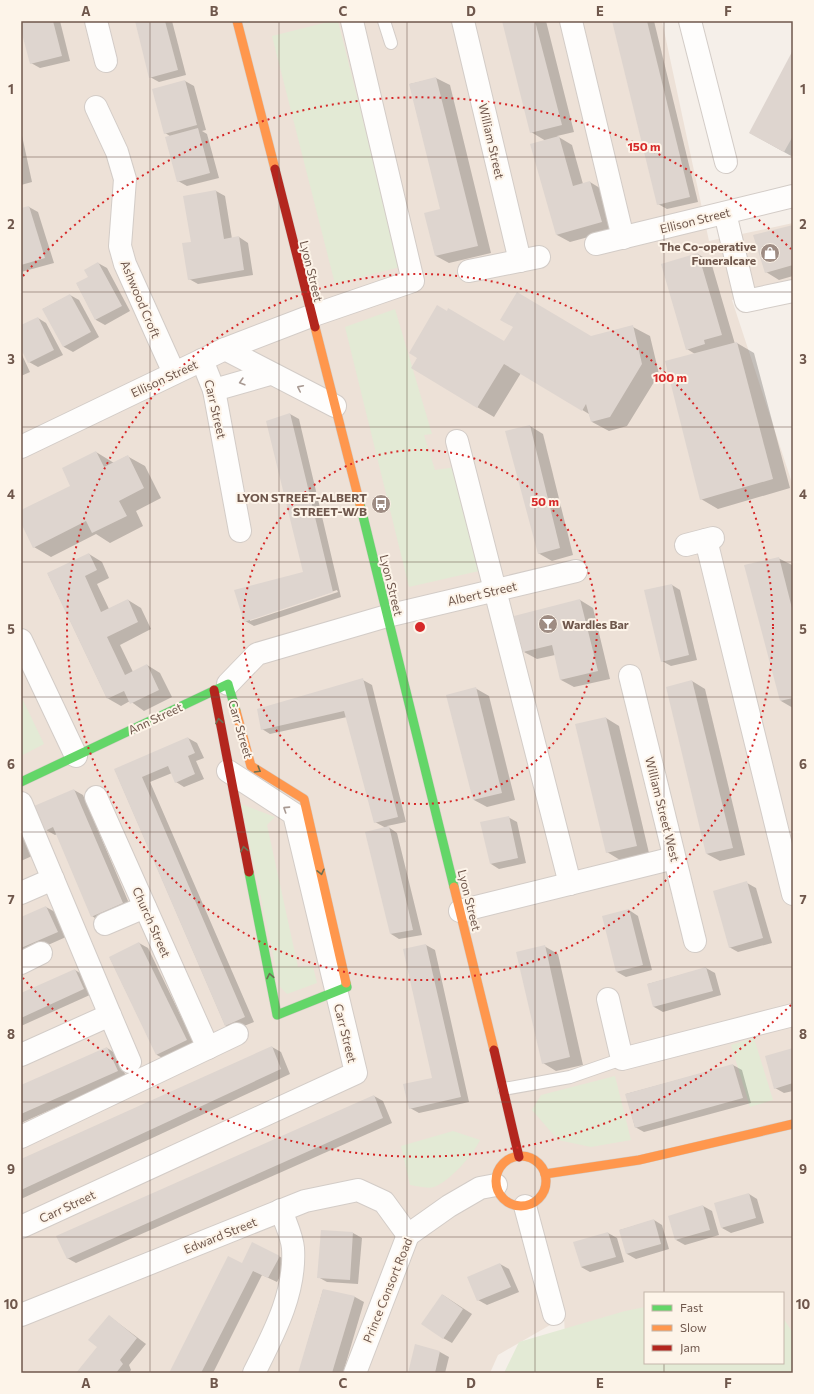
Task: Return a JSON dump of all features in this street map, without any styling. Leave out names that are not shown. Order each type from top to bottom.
[{"type":"main road","name":"Lyon Street","points":[[237,21],[335,406],[504,1089],[508,1114],[519,1157]]},
{"type":"main road","name":"Ann Street","points":[[21,782],[221,687]]},
{"type":"main road","points":[[221,687],[228,771],[277,1015],[336,992]]},
{"type":"main road","name":"Carr Street","points":[[221,687],[251,766],[304,799],[347,987],[336,992]]},
{"type":"main road","points":[[545,1174],[568,1172],[705,1147],[793,1124]]},
{"type":"main road","points":[[519,1157],[534,1160],[545,1174],[546,1183],[544,1192],[538,1198],[525,1206],[513,1204],[505,1200],[499,1193],[496,1185],[497,1176],[504,1163],[511,1158],[519,1157]]},
{"type":"street","points":[[96,21],[106,61]]},
{"type":"street","name":"Ellison Street","points":[[21,447],[225,349],[311,316],[413,281],[352,21]]},
{"type":"street","name":"William Street","points":[[464,21],[530,259],[469,271]]},
{"type":"street","points":[[571,21],[623,238]]},
{"type":"street","points":[[690,21],[726,162]]},
{"type":"street","name":"Ashwood Croft","points":[[96,107],[117,152],[125,179],[120,246],[124,264],[174,373]]},
{"type":"street","name":"Ellison Street","points":[[596,244],[793,196]]},
{"type":"street","points":[[725,213],[746,301],[793,291]]},
{"type":"street","points":[[225,349],[270,374],[335,406]]},
{"type":"street","name":"Carr Street","points":[[202,360],[214,390],[240,530]]},
{"type":"street","points":[[214,390],[270,374]]},
{"type":"street","points":[[457,441],[570,884]]},
{"type":"street","points":[[702,541],[793,894]]},
{"type":"street","name":"Albert Street","points":[[221,687],[257,654],[387,616],[576,571]]},
{"type":"street","points":[[21,640],[76,756]]},
{"type":"street","name":"William Street West","points":[[630,676],[695,942]]},
{"type":"street","points":[[228,771],[294,814],[336,992]]},
{"type":"street","name":"Church Street","points":[[96,797],[208,1048]]},
{"type":"street","points":[[21,802],[130,1062]]},
{"type":"street","points":[[460,912],[674,858]]},
{"type":"street","points":[[21,893],[53,879]]},
{"type":"street","points":[[105,924],[145,907]]},
{"type":"street","points":[[21,963],[41,953]]},
{"type":"street","name":"Carr Street","points":[[21,1226],[356,1073],[336,992]]},
{"type":"street","points":[[608,999],[622,1059],[793,1015]]},
{"type":"street","points":[[21,1055],[110,1015]]},
{"type":"street","points":[[21,1137],[237,1034]]},
{"type":"street","name":"Prince Consort Road","points":[[355,1373],[381,1301],[408,1234],[449,1206],[480,1188],[496,1185]]},
{"type":"street","name":"Edward Street","points":[[21,1315],[305,1201],[358,1190],[384,1202],[408,1234]]},
{"type":"street","points":[[525,1206],[554,1314]]},
{"type":"street","points":[[254,1373],[274,1334],[283,1308],[292,1273],[293,1247],[281,1210]]},
{"type":"lane","points":[[384,21],[391,42]]},
{"type":"lane","points":[[504,1089],[570,1077],[622,1059]]},
{"type":"shaded area","points":[[21,21],[662,21],[709,241],[793,223],[793,283],[732,300],[793,486],[793,1373],[567,1373],[564,1317],[498,1355],[490,1373],[21,1373]]},
{"type":"green space","points":[[332,21],[338,21],[400,267],[335,284],[272,36]]},
{"type":"green space","points":[[395,309],[432,434],[424,435],[435,470],[456,467],[479,571],[409,587],[345,327]]},
{"type":"green space","points":[[21,696],[44,744],[21,756]]},
{"type":"green space","points":[[241,804],[275,817],[267,825],[298,967],[313,966],[317,983],[287,994],[280,987]]},
{"type":"green space","points":[[754,1038],[773,1100],[750,1107],[731,1045]]},
{"type":"green space","points":[[615,1076],[631,1140],[591,1147],[558,1140],[532,1110],[541,1095]]},
{"type":"green space","points":[[453,1131],[480,1140],[467,1160],[447,1180],[434,1187],[425,1188],[410,1185],[401,1146]]},
{"type":"green space","points":[[644,1307],[644,1364],[784,1364],[784,1320],[793,1333],[793,1373],[504,1373],[519,1342],[625,1311]]},
{"type":"building","points":[[21,21],[53,21],[62,56],[30,64],[21,30]]},
{"type":"building","points":[[135,21],[165,21],[178,70],[149,78]]},
{"type":"building","points":[[502,21],[535,21],[562,125],[530,133]]},
{"type":"building","points":[[612,21],[647,21],[690,197],[657,205]]},
{"type":"building","points":[[793,50],[793,136],[784,152],[749,133]]},
{"type":"building","points":[[436,77],[478,246],[435,256],[424,213],[440,209],[409,84]]},
{"type":"building","points":[[185,80],[197,125],[164,134],[152,89]]},
{"type":"building","points":[[198,128],[210,173],[177,182],[165,137]]},
{"type":"building","points":[[559,136],[573,186],[590,181],[602,222],[556,235],[530,144]]},
{"type":"building","points":[[216,190],[224,239],[239,236],[244,270],[188,280],[182,243],[191,242],[183,196]]},
{"type":"building","points":[[29,206],[45,258],[21,265],[21,208]]},
{"type":"building","points":[[793,225],[793,265],[765,273],[753,235]]},
{"type":"building","points":[[698,253],[722,335],[704,340],[705,344],[686,350],[661,264]]},
{"type":"building","points":[[98,262],[122,306],[95,320],[76,283],[88,277],[84,270]]},
{"type":"building","points":[[517,292],[591,336],[633,325],[642,364],[610,417],[591,422],[586,404],[582,411],[504,364],[477,408],[411,368],[417,358],[409,353],[437,305],[447,311],[448,308],[504,341],[513,327],[500,320]]},
{"type":"building","points":[[70,294],[91,332],[63,347],[42,309]]},
{"type":"building","points":[[38,317],[54,350],[28,363],[21,349],[21,325]]},
{"type":"building","points":[[737,342],[773,479],[700,500],[665,361]]},
{"type":"building","points":[[290,413],[333,592],[244,622],[234,590],[303,572],[266,421]]},
{"type":"building","points":[[530,425],[560,548],[538,554],[505,431]]},
{"type":"building","points":[[96,451],[104,467],[128,455],[144,488],[119,501],[127,516],[92,533],[86,521],[33,548],[21,523],[21,510],[70,486],[62,468]]},
{"type":"building","points":[[89,553],[97,570],[85,576],[101,612],[128,599],[138,622],[107,637],[125,675],[147,664],[159,690],[130,704],[124,691],[107,699],[47,573]]},
{"type":"building","points":[[779,557],[793,612],[793,698],[780,701],[744,565]]},
{"type":"building","points":[[672,584],[689,655],[661,662],[644,590]]},
{"type":"building","points":[[580,599],[598,671],[560,680],[552,645],[523,652],[514,616]]},
{"type":"building","points":[[363,678],[398,817],[374,823],[344,711],[261,730],[257,709]]},
{"type":"building","points":[[692,680],[733,848],[706,854],[666,687]]},
{"type":"building","points":[[476,687],[502,793],[473,800],[446,695]]},
{"type":"building","points":[[606,717],[637,846],[606,853],[575,724]]},
{"type":"building","points":[[188,737],[195,753],[188,756],[195,774],[175,783],[168,766],[142,777],[245,1017],[225,1026],[114,769]]},
{"type":"building","points":[[74,789],[123,903],[91,917],[53,827],[45,831],[34,806]]},
{"type":"building","points":[[509,816],[518,858],[490,864],[480,822]]},
{"type":"building","points":[[389,826],[413,930],[390,934],[365,832]]},
{"type":"building","points":[[747,881],[763,938],[729,948],[713,891]]},
{"type":"building","points":[[46,906],[58,932],[21,948],[21,917]]},
{"type":"building","points":[[629,909],[643,965],[616,972],[602,916]]},
{"type":"building","points":[[139,942],[187,1040],[156,1055],[109,957]]},
{"type":"building","points":[[426,944],[461,1097],[409,1109],[403,1084],[432,1078],[403,949]]},
{"type":"building","points":[[545,945],[570,1057],[542,1064],[516,952]]},
{"type":"building","points":[[706,967],[713,991],[653,1007],[647,984]]},
{"type":"building","points":[[75,969],[84,989],[21,1018],[21,993]]},
{"type":"building","points":[[272,1046],[281,1069],[21,1190],[21,1159]]},
{"type":"building","points":[[107,1047],[118,1071],[21,1114],[21,1085]]},
{"type":"building","points":[[793,1048],[793,1083],[774,1089],[765,1056]]},
{"type":"building","points":[[733,1064],[743,1098],[635,1128],[625,1094]]},
{"type":"building","points":[[374,1095],[383,1118],[67,1259],[56,1236]]},
{"type":"building","points":[[749,1193],[756,1218],[721,1228],[714,1203]]},
{"type":"building","points":[[703,1205],[710,1230],[675,1240],[668,1216]]},
{"type":"building","points":[[654,1219],[661,1244],[626,1254],[619,1230]]},
{"type":"building","points":[[321,1230],[353,1232],[350,1280],[317,1278]]},
{"type":"building","points":[[608,1232],[616,1257],[581,1267],[573,1242]]},
{"type":"building","points":[[252,1242],[280,1256],[268,1278],[253,1271],[201,1373],[169,1373],[228,1256],[242,1263]]},
{"type":"building","points":[[500,1263],[511,1287],[477,1301],[467,1277]]},
{"type":"building","points":[[323,1289],[355,1296],[332,1373],[298,1373]]},
{"type":"building","points":[[442,1294],[463,1309],[443,1339],[421,1324]]},
{"type":"building","points":[[109,1315],[137,1338],[120,1360],[123,1364],[116,1373],[76,1373],[97,1347],[88,1340]]},
{"type":"building","points":[[415,1344],[440,1351],[435,1373],[408,1373]]},
{"type":"traffic: fast","points":[[360,504],[454,887]]},
{"type":"traffic: fast","points":[[21,782],[228,684],[236,711]]},
{"type":"traffic: fast","points":[[249,872],[277,1015],[347,987],[346,983]]},
{"type":"traffic: slow","points":[[237,21],[275,169]]},
{"type":"traffic: slow","points":[[315,327],[360,504]]},
{"type":"traffic: slow","points":[[236,711],[251,766],[304,799],[346,983]]},
{"type":"traffic: slow","points":[[454,887],[494,1050]]},
{"type":"traffic: slow","points":[[545,1174],[639,1160],[793,1124]]},
{"type":"traffic: slow","points":[[521,1156],[530,1158],[541,1167],[546,1181],[544,1190],[535,1201],[521,1206],[512,1204],[501,1195],[496,1181],[498,1172],[507,1161],[521,1156]]},
{"type":"traffic: jam","points":[[275,169],[315,327]]},
{"type":"traffic: jam","points":[[214,690],[249,872]]},
{"type":"traffic: jam","points":[[494,1050],[519,1157]]},
{"type":"place","name":"The Co-operative Funeralcare","points":[[770,253]]},
{"type":"place","name":"LYON STREET-ALBERT STREET-W/B","points":[[381,504]]},
{"type":"place","name":"Wardles Bar","points":[[548,624]]}]
